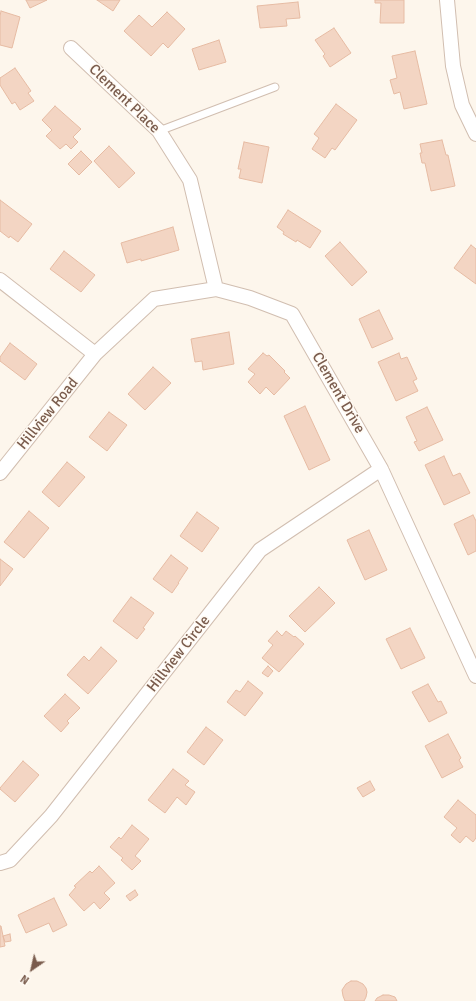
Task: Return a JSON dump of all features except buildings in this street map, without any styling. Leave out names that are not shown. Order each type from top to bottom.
[{"type":"street","points":[[447,0],[453,66],[462,105],[476,134]]},
{"type":"street","name":"Clement Place","points":[[71,48],[159,131],[190,180],[216,289]]},
{"type":"street","points":[[0,280],[95,354]]},
{"type":"street","name":"Clement Drive","points":[[95,354],[154,299],[216,289],[250,298],[292,314],[381,469],[476,676]]},
{"type":"street","name":"Hillview Road","points":[[0,473],[95,354]]},
{"type":"street","name":"Hillview Circle","points":[[0,863],[10,860],[51,816],[260,550],[381,469]]},
{"type":"lane","points":[[159,131],[275,87]]}]
